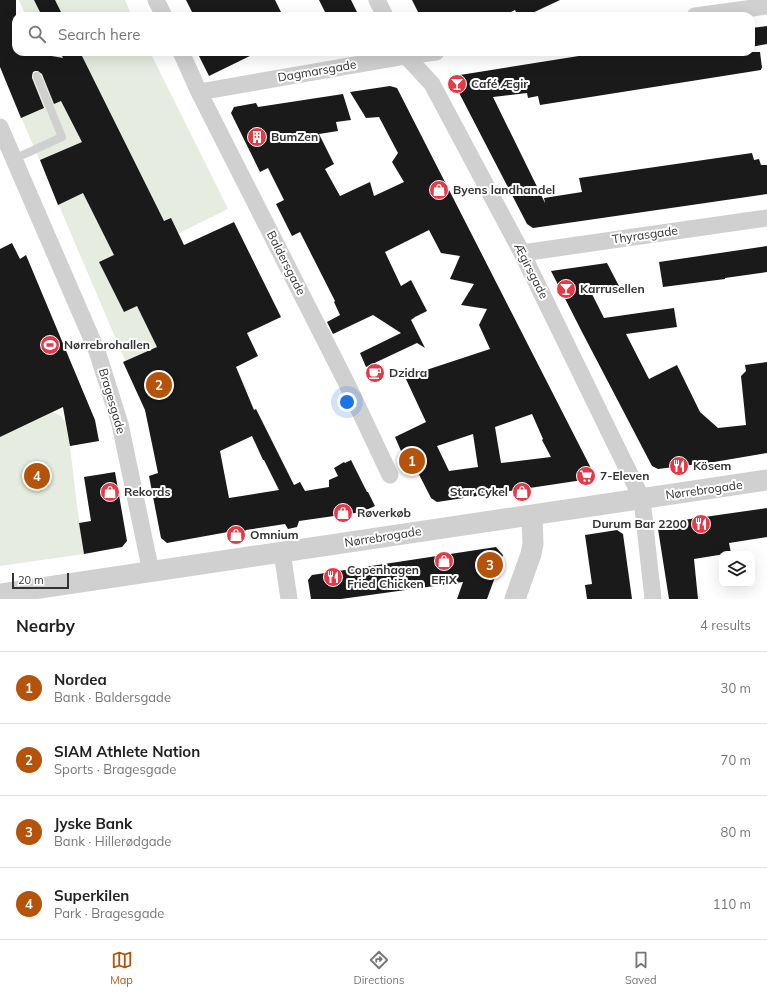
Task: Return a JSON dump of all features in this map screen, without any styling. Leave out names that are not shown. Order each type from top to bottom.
[{"type":"street","points":[[156,0],[162,12]]},
{"type":"street","points":[[377,0],[383,12]]},
{"type":"street","points":[[724,12],[767,6]]},
{"type":"street","name":"Baldersgade","points":[[183,56],[199,92],[346,382],[390,474]]},
{"type":"street","name":"Dagmarsgade","points":[[199,92],[394,56]]},
{"type":"street","name":"Ægirsgade","points":[[407,56],[432,84],[522,253],[642,499],[653,599]]},
{"type":"street","name":"Bragesgade","points":[[0,127],[97,351],[120,424],[150,572]]},
{"type":"street","name":"Thyrasgade","points":[[522,253],[767,218]]},
{"type":"street","name":"Nørrebrogade","points":[[0,594],[767,480]]},
{"type":"street","points":[[515,599],[531,554],[533,544],[532,516]]},
{"type":"street","points":[[282,552],[289,599]]},
{"type":"lane","points":[[14,159],[62,138],[37,76]]},
{"type":"shaded area","points":[[19,0],[125,0],[130,12],[24,12]]},
{"type":"shaded area","points":[[43,56],[152,56],[228,209],[171,237],[248,391],[147,420],[145,407],[7,84],[47,67]]},
{"type":"shaded area","points":[[53,412],[61,416],[66,423],[84,554],[0,566],[0,437]]},
{"type":"building","points":[[0,0],[16,0],[16,12],[12,12],[12,56],[52,56],[63,58],[62,56],[82,56],[164,221],[171,218],[184,245],[234,222],[281,317],[247,333],[258,356],[236,367],[254,410],[256,409],[294,485],[300,482],[305,491],[329,487],[329,480],[338,476],[334,468],[351,460],[375,506],[362,512],[299,521],[297,527],[288,529],[285,524],[246,530],[242,535],[233,537],[228,532],[167,543],[161,538],[149,476],[158,473],[145,410],[123,362],[157,347],[137,306],[124,312],[99,262],[114,255],[83,193],[58,205],[40,160],[82,142],[61,101],[54,104],[42,74],[38,71],[33,72],[32,78],[44,108],[21,118],[0,67]],"holes":[[[252,436],[279,490],[229,498],[220,451]]]},
{"type":"building","points":[[34,0],[55,0],[61,12],[40,12]]},
{"type":"building","points":[[186,0],[275,0],[281,12],[192,12]]},
{"type":"building","points":[[319,0],[351,0],[357,12],[325,12]]},
{"type":"building","points":[[412,0],[560,0],[534,12],[516,12],[515,10],[511,12],[418,12]]},
{"type":"building","points":[[767,26],[767,44],[755,46],[755,28]]},
{"type":"building","points":[[755,52],[760,52],[761,70],[540,105],[538,96],[528,98],[527,93],[493,97],[545,203],[544,198],[582,192],[579,178],[752,153],[754,160],[759,159],[761,165],[767,165],[767,194],[533,228],[527,224],[455,85],[460,75],[579,56],[755,56]]},
{"type":"building","points":[[199,56],[250,56],[209,76]]},
{"type":"building","points":[[390,86],[397,88],[596,478],[437,502],[431,498],[406,449],[401,451],[395,437],[426,422],[405,377],[490,349],[479,325],[487,309],[461,305],[474,284],[450,279],[460,256],[441,253],[429,230],[385,252],[401,286],[411,280],[427,311],[411,320],[425,348],[417,343],[366,367],[360,353],[401,333],[373,315],[333,334],[327,322],[340,315],[334,302],[335,301],[300,232],[292,236],[276,204],[284,200],[268,168],[260,172],[231,113],[234,107],[256,103],[258,107],[343,94],[351,120],[336,122],[338,131],[319,134],[334,164],[325,169],[340,196],[370,182],[374,196],[404,182],[392,162],[398,153],[379,117],[366,118],[350,92]],"holes":[[[532,414],[543,439],[542,440],[551,457],[501,463],[495,427]],[[473,434],[478,467],[449,471],[437,446]]]},
{"type":"building","name":"Nørrebrohallen","points":[[12,243],[20,259],[26,255],[95,420],[99,441],[70,446],[63,407],[0,437],[0,249]]},
{"type":"building","points":[[767,246],[767,272],[663,287],[659,262]]},
{"type":"building","points":[[607,263],[619,286],[590,290],[604,318],[674,308],[677,327],[626,334],[649,379],[677,365],[700,412],[718,428],[746,425],[741,376],[746,371],[745,365],[767,362],[767,453],[714,462],[658,469],[652,466],[551,271]]},
{"type":"building","points":[[115,472],[127,541],[122,547],[84,554],[79,523],[91,521],[84,477]]},
{"type":"building","points":[[767,508],[767,537],[729,543],[731,551],[719,551],[719,555],[694,559],[698,599],[669,599],[658,529],[662,523]]},
{"type":"building","points":[[617,530],[623,534],[632,599],[587,599],[585,585],[592,584],[585,535]]},
{"type":"building","points":[[496,547],[503,555],[487,599],[457,599],[463,582],[341,599],[311,599],[308,580],[312,575]]},
{"type":"place","name":"Café Ægir","points":[[457,84]]},
{"type":"place","name":"BumZen","points":[[257,137]]},
{"type":"place","name":"Byens landhandel","points":[[439,190]]},
{"type":"place","name":"Karrusellen","points":[[566,289]]},
{"type":"place","name":"Nørrebrohallen","points":[[50,345]]},
{"type":"place","name":"Dzidra","points":[[375,373]]},
{"type":"place","name":"SIAM Athlete Nation","points":[[159,385]]},
{"type":"place","name":"Nordea","points":[[412,461]]},
{"type":"place","name":"Kösem","points":[[679,466]]},
{"type":"place","name":"Superkilen","points":[[37,476]]},
{"type":"place","name":"7-Eleven","points":[[586,476]]},
{"type":"place","name":"Rekords","points":[[110,492]]},
{"type":"place","name":"Star Cykel","points":[[522,492]]},
{"type":"place","name":"Røverkøb","points":[[343,513]]},
{"type":"place","name":"Durum Bar 2200","points":[[701,524]]},
{"type":"place","name":"Omnium","points":[[236,535]]},
{"type":"place","name":"EFIX","points":[[444,561]]},
{"type":"place","name":"Jyske Bank","points":[[490,565]]},
{"type":"place","name":"Copenhagen Fried Chicken","points":[[333,577]]}]
